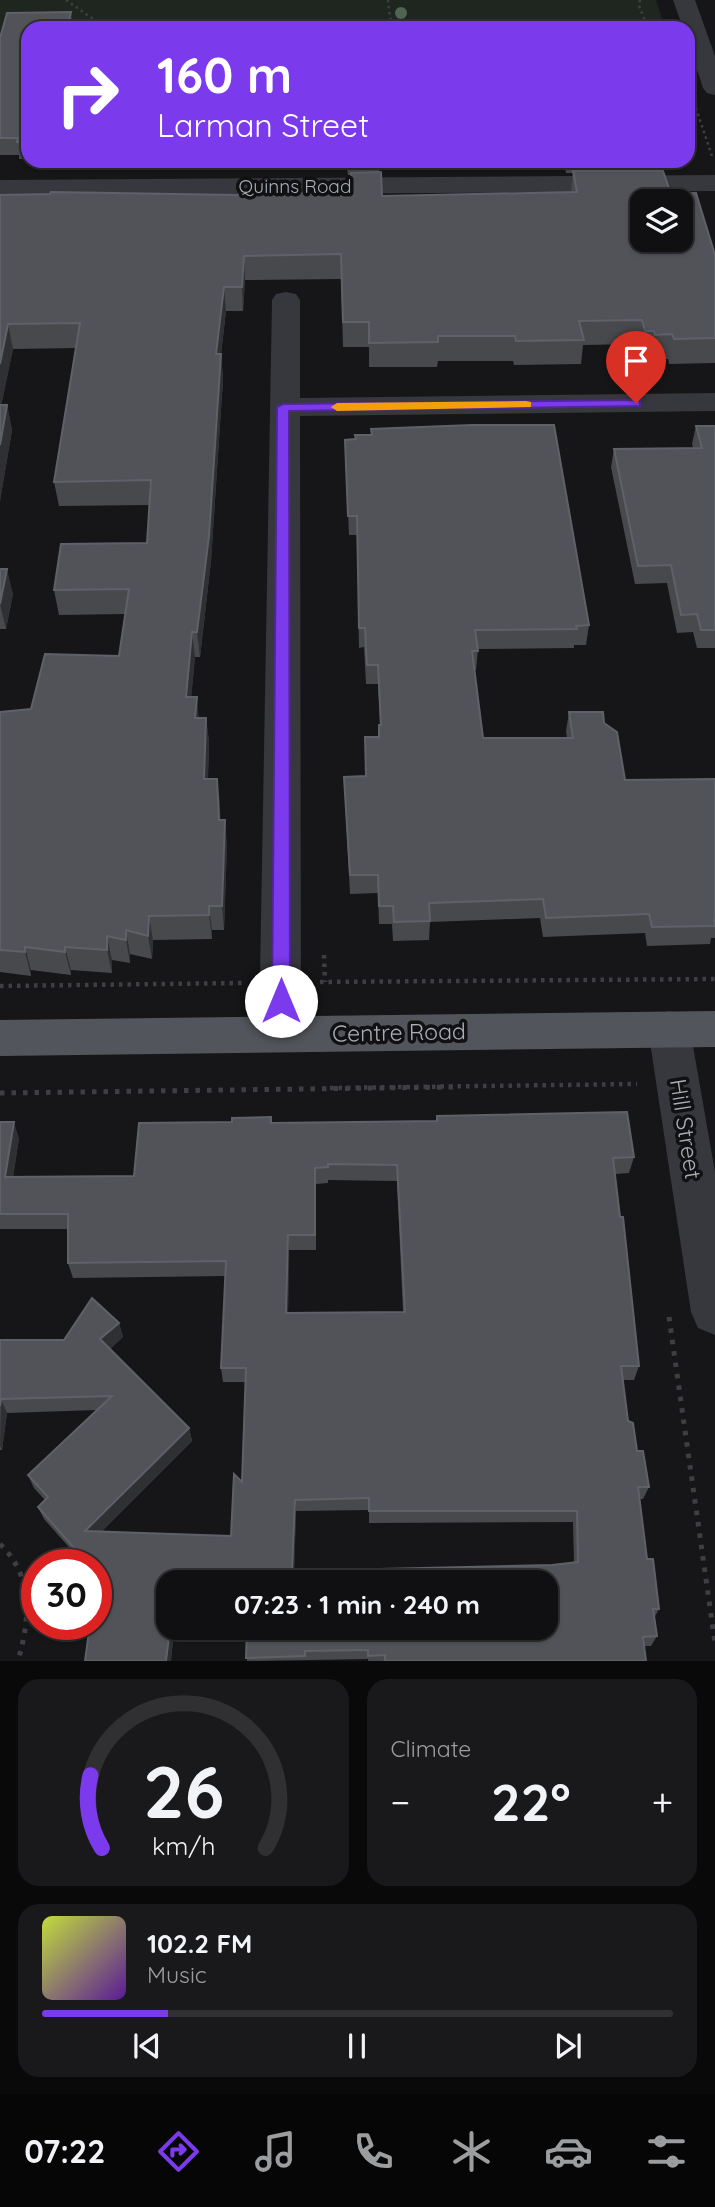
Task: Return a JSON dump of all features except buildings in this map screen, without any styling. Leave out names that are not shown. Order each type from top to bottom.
[{"type":"main road","name":"Centre Road","points":[[0,1038],[715,1029]]},
{"type":"street","points":[[686,7],[712,13]]},
{"type":"street","points":[[695,32],[715,88]]},
{"type":"street","name":"Quinns Road","points":[[0,188],[715,183]]},
{"type":"street","points":[[280,1034],[283,407],[286,300]]},
{"type":"street","points":[[283,407],[715,402]]},
{"type":"street","name":"Hill Street","points":[[669,1030],[651,1088],[715,1312]]},
{"type":"path","points":[[66,0],[96,21]]},
{"type":"path","points":[[388,0],[392,21]]},
{"type":"path","points":[[640,0],[639,6],[645,21]]},
{"type":"path","points":[[695,105],[715,166]]},
{"type":"path","points":[[0,986],[715,979]]},
{"type":"path","points":[[0,1093],[651,1088]]},
{"type":"path","points":[[667,1302],[715,1643]]},
{"type":"path","points":[[0,1544],[14,1555],[26,1574],[25,1638],[18,1661]]},
{"type":"shaded area","points":[[0,0],[656,0],[663,21],[21,21],[21,46],[0,100]]},
{"type":"slow traffic","points":[[337,407],[526,404]]},
{"type":"route","points":[[281,1001],[283,407],[636,403]]}]
